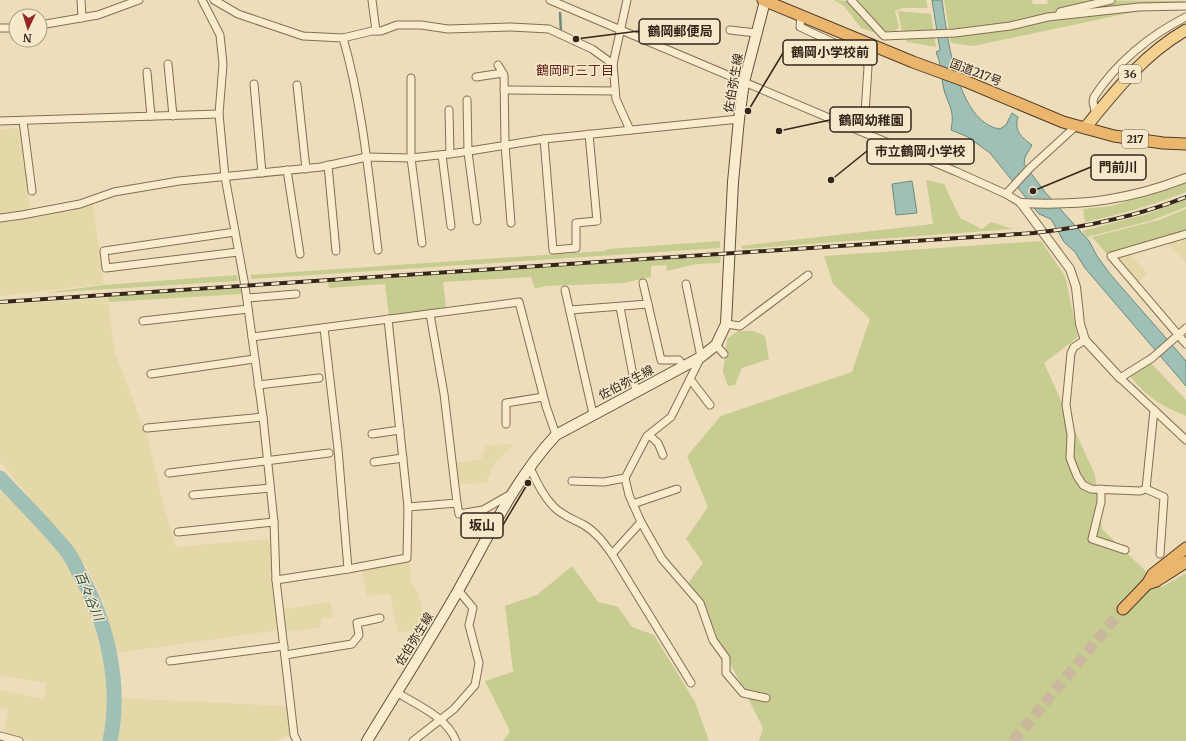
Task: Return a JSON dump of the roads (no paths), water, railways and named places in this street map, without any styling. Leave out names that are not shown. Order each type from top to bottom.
[{"type":"highway","name":"国道217号","points":[[764,0],[913,62],[1081,127],[1114,136],[1163,143],[1186,144]]},
{"type":"highway","points":[[1123,609],[1148,583],[1153,574],[1186,548]]},
{"type":"highway","points":[[1148,583],[1156,581],[1186,562]]},
{"type":"main road","name":"佐伯弥生線","points":[[367,741],[458,590],[513,492],[543,448],[556,435],[636,391],[701,358],[716,345],[726,324],[733,182],[744,82],[764,0]]},
{"type":"main road","name":"36","points":[[1081,127],[1096,115],[1132,72],[1168,41],[1186,30]]},
{"type":"street","points":[[81,0],[82,18]]},
{"type":"street","points":[[48,24],[98,15],[139,0]]},
{"type":"street","points":[[202,0],[220,34],[223,64],[219,114],[226,177],[247,298],[263,417],[274,522],[276,580],[294,735],[297,741]]},
{"type":"street","points":[[214,0],[238,14],[303,36],[343,38],[381,31],[397,25],[421,25],[448,29],[511,27],[549,29],[592,49],[613,64]]},
{"type":"street","points":[[372,0],[376,31]]},
{"type":"street","points":[[550,0],[562,2],[620,29],[859,130],[1025,203],[1074,205],[1136,195],[1186,178]]},
{"type":"street","points":[[627,0],[613,64],[614,91],[616,99],[630,130]]},
{"type":"street","points":[[851,0],[884,36],[955,33],[1010,26],[1045,18],[1139,7],[1186,6]]},
{"type":"street","points":[[1045,18],[1048,15],[1111,0]]},
{"type":"street","points":[[801,15],[800,27],[843,47],[867,62],[865,113],[859,130]]},
{"type":"street","points":[[1096,115],[1093,102],[1094,97],[1118,67],[1152,37],[1186,17]]},
{"type":"street","points":[[730,30],[756,33]]},
{"type":"street","points":[[343,38],[353,73],[367,157],[378,250]]},
{"type":"street","points":[[168,64],[173,116]]},
{"type":"street","points":[[498,65],[503,73],[505,145],[511,223]]},
{"type":"street","points":[[147,72],[151,116]]},
{"type":"street","points":[[476,77],[503,73]]},
{"type":"street","points":[[411,78],[411,158],[422,243]]},
{"type":"street","points":[[254,84],[262,173]]},
{"type":"street","points":[[297,85],[306,169]]},
{"type":"street","points":[[504,90],[614,91]]},
{"type":"street","points":[[467,100],[468,152],[477,221]]},
{"type":"street","points":[[449,110],[450,154]]},
{"type":"street","points":[[0,121],[219,114]]},
{"type":"street","points":[[0,218],[80,204],[114,192],[180,181],[306,169],[367,157],[411,158],[442,155],[544,139],[739,119]]},
{"type":"street","points":[[23,121],[32,191]]},
{"type":"street","points":[[1006,194],[1030,168],[1081,127]]},
{"type":"street","points":[[544,139],[553,250],[576,248],[576,222],[597,221],[589,134]]},
{"type":"street","points":[[442,155],[451,226]]},
{"type":"street","points":[[328,165],[336,250]]},
{"type":"street","points":[[287,170],[300,254]]},
{"type":"street","points":[[1025,203],[1070,269],[1076,287],[1080,324],[1085,340],[1120,378],[1186,440]]},
{"type":"street","points":[[235,232],[104,251],[106,268],[238,252]]},
{"type":"street","points":[[1186,234],[1111,256],[1186,344]]},
{"type":"street","points":[[726,324],[740,326],[808,275]]},
{"type":"street","points":[[643,283],[661,360],[679,360],[684,366]]},
{"type":"street","points":[[686,284],[701,358],[671,417],[649,434],[625,478],[640,522],[662,559],[700,603],[713,640],[726,658],[726,673],[743,693],[766,698]]},
{"type":"street","points":[[565,290],[593,414]]},
{"type":"street","points":[[247,298],[296,294]]},
{"type":"street","points":[[252,337],[519,302],[543,397],[556,435]]},
{"type":"street","points":[[570,310],[648,304]]},
{"type":"street","points":[[620,307],[636,391]]},
{"type":"street","points":[[143,321],[248,309]]},
{"type":"street","points":[[430,314],[444,394],[459,514],[483,510],[513,492]]},
{"type":"street","points":[[276,580],[348,570],[407,558],[408,507],[388,319]]},
{"type":"street","points":[[324,328],[338,449],[348,570]]},
{"type":"street","points":[[1120,378],[1152,358],[1186,328]]},
{"type":"street","points":[[1085,340],[1074,347],[1071,353],[1066,405],[1071,435],[1070,458],[1077,476],[1083,485],[1091,489],[1140,491],[1146,489],[1159,493],[1165,499],[1160,554]]},
{"type":"street","points":[[716,345],[724,354]]},
{"type":"street","points":[[151,374],[254,359]]},
{"type":"street","points":[[258,385],[319,378]]},
{"type":"street","points":[[690,379],[710,405]]},
{"type":"street","points":[[506,424],[506,403],[543,397]]},
{"type":"street","points":[[1146,489],[1154,410]]},
{"type":"street","points":[[147,428],[263,417]]},
{"type":"street","points":[[372,434],[400,430]]},
{"type":"street","points":[[649,434],[658,443],[664,455]]},
{"type":"street","points":[[169,473],[329,453]]},
{"type":"street","points":[[374,462],[403,458]]},
{"type":"street","points":[[530,468],[543,495],[555,508],[567,518],[584,525],[598,536],[612,554],[691,683]]},
{"type":"street","points":[[572,481],[604,482],[625,478]]},
{"type":"street","points":[[193,495],[270,488]]},
{"type":"street","points":[[633,504],[678,489]]},
{"type":"street","points":[[1101,489],[1101,502],[1092,539],[1125,550]]},
{"type":"street","points":[[408,507],[457,503]]},
{"type":"street","points":[[178,532],[274,522]]},
{"type":"street","points":[[612,554],[640,522]]},
{"type":"street","points":[[416,740],[454,709],[475,685],[479,663],[469,626],[473,608],[458,590]]},
{"type":"street","points":[[285,655],[352,644],[360,635],[358,623],[380,618]]},
{"type":"street","points":[[170,661],[284,646]]},
{"type":"street","points":[[396,692],[441,719],[450,729],[456,741]]},
{"type":"street","points":[[0,736],[19,741]]},
{"type":"water","points":[[932,0],[942,0],[951,55],[964,95],[974,111],[985,123],[1000,129],[1006,125],[1012,113],[1018,117],[1017,126],[1019,133],[1032,145],[1025,157],[1024,164],[1045,192],[1089,241],[1097,256],[1110,274],[1186,361],[1186,386],[1085,268],[1075,252],[1064,242],[1051,219],[1039,214],[990,153],[968,137],[951,130],[952,113],[944,90],[936,52],[940,50]]},
{"type":"water","points":[[912,181],[917,213],[896,215],[892,184]]},
{"type":"waterway","points":[[560,13],[561,31]]},
{"type":"waterway","name":"百々谷川","points":[[0,478],[68,552],[97,610],[104,631],[113,675],[114,697],[110,741]]},
{"type":"tunnel","points":[[1013,741],[1123,609]]},
{"type":"railway","points":[[0,302],[1034,233],[1073,228],[1111,220],[1149,210],[1186,197]]},
{"type":"place","name":"鶴岡郵便局","points":[[576,39]]},
{"type":"place","name":"鶴岡小学校前","points":[[748,111]]},
{"type":"place","name":"鶴岡幼稚園","points":[[779,131]]},
{"type":"place","name":"市立鶴岡小学校","points":[[831,180]]},
{"type":"place","name":"門前川","points":[[1033,191]]},
{"type":"place","name":"坂山","points":[[528,483]]},
{"type":"district","name":"鶴岡町三丁目","points":[[575,70]]}]
